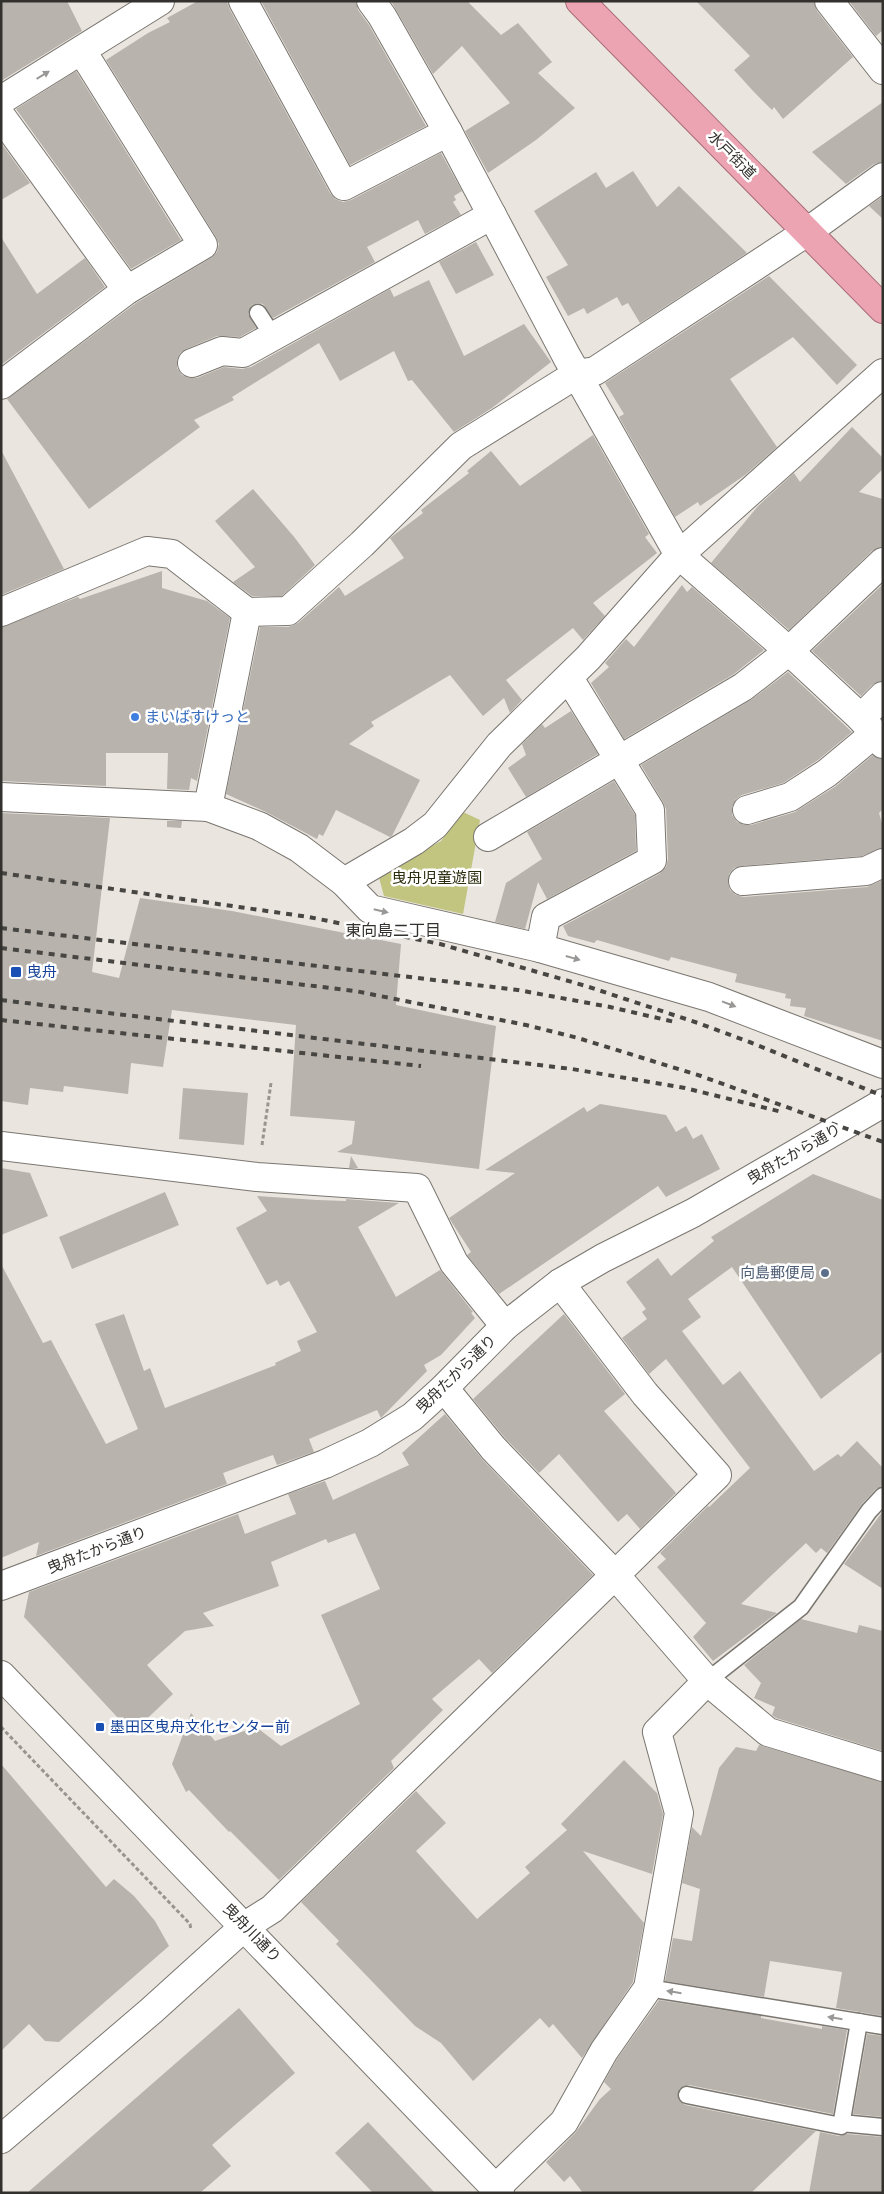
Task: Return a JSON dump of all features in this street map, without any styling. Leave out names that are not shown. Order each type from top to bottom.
[{"type":"highway","name":"水戸街道","points":[[580,1],[883,309]]},
{"type":"street","points":[[1,100],[160,1]]},
{"type":"street","points":[[243,1],[344,186],[448,132]]},
{"type":"street","points":[[372,1],[448,132],[577,374],[679,556],[789,651],[873,732]]},
{"type":"street","points":[[829,1],[883,70]]},
{"type":"street","points":[[1,385],[126,290],[203,246],[82,50]]},
{"type":"street","points":[[1,116],[126,290]]},
{"type":"street","points":[[1,612],[147,551],[172,554],[247,612],[288,611],[362,544],[462,446],[577,374],[595,371],[807,232],[883,176]]},
{"type":"street","points":[[192,363],[222,351],[243,353],[492,214]]},
{"type":"street","points":[[344,882],[414,840],[435,825],[499,745],[569,678],[679,556],[883,374]]},
{"type":"street","points":[[488,837],[743,687],[789,651],[883,562]]},
{"type":"street","points":[[208,807],[247,612]]},
{"type":"street","points":[[540,948],[546,918],[652,860],[650,810],[569,678]]},
{"type":"street","points":[[747,810],[790,797],[827,773],[873,732],[883,696]]},
{"type":"street","points":[[1,796],[208,807],[259,826],[299,848],[344,882],[370,909],[540,948],[709,997],[883,1064]]},
{"type":"street","points":[[744,881],[866,871],[883,863]]},
{"type":"street","name":"曳舟たから通り","points":[[1,1586],[316,1467],[370,1443],[412,1417],[444,1388],[505,1326],[560,1283],[603,1258],[693,1213],[883,1103]]},
{"type":"street","points":[[1,1146],[257,1177],[417,1188],[454,1264],[505,1326]]},
{"type":"street","points":[[1,2139],[151,2011],[245,1926],[272,1908],[717,1476],[645,1394],[560,1283]]},
{"type":"street","points":[[444,1388],[493,1448],[615,1575],[708,1681],[768,1732],[883,1767]]},
{"type":"street","name":"曳舟川通り","points":[[1,1674],[498,2190]]},
{"type":"street","points":[[498,2190],[564,2122],[604,2051],[648,1988],[679,1813],[657,1732],[708,1681]]},
{"type":"lane","points":[[258,313],[273,336]]},
{"type":"lane","points":[[708,1681],[801,1607],[869,1511],[883,1496]]},
{"type":"lane","points":[[648,1988],[883,2026]]},
{"type":"lane","points":[[687,2095],[841,2126],[859,2022]]},
{"type":"lane","points":[[841,2123],[883,2127]]},
{"type":"path","points":[[257,1177],[271,1083]]},
{"type":"path","points":[[1,1727],[190,1924],[192,1936]]},
{"type":"green space","name":"曳舟児童遊園","points":[[463,812],[480,820],[463,914],[384,896],[378,874],[441,841]]},
{"type":"building","points":[[1,1],[67,1],[82,31],[1,81]]},
{"type":"building","points":[[198,1],[227,1],[229,8],[335,199],[343,202],[351,200],[441,153],[462,191],[454,196],[456,200],[453,202],[461,215],[425,234],[418,220],[367,247],[375,262],[273,318],[263,304],[257,303],[252,305],[248,314],[256,328],[240,337],[217,336],[186,349],[180,353],[177,360],[177,368],[182,375],[189,378],[197,378],[224,367],[242,369],[251,367],[390,289],[394,297],[429,280],[464,356],[524,324],[551,362],[492,408],[454,432],[412,380],[408,381],[394,351],[340,381],[319,343],[232,397],[234,400],[194,420],[200,427],[89,509],[7,399],[136,303],[211,258],[217,252],[219,244],[216,237],[106,60],[148,33],[170,22],[167,18]]},
{"type":"building","points":[[261,1],[356,1],[358,10],[369,25],[426,126],[350,165]]},
{"type":"building","points":[[391,1],[467,1],[501,35],[518,23],[552,62],[538,73],[575,108],[536,140],[488,173],[465,131],[510,103],[462,46],[433,74]]},
{"type":"building","points":[[696,1],[814,1],[817,11],[853,57],[783,119],[774,107],[772,110],[734,70],[750,56]]},
{"type":"building","points":[[849,1],[883,1],[883,30],[876,36]]},
{"type":"building","points":[[76,71],[181,240],[131,269],[16,109]]},
{"type":"building","points":[[883,102],[883,162],[874,164],[846,184],[812,152]]},
{"type":"building","points":[[1,143],[30,183],[1,200]]},
{"type":"building","points":[[633,171],[657,207],[679,186],[747,253],[640,323],[628,303],[622,306],[617,297],[587,314],[584,308],[568,316],[546,277],[568,265],[534,211],[596,172],[606,188]]},
{"type":"building","points":[[883,196],[883,219],[869,206]]},
{"type":"building","points":[[1,237],[37,294],[85,258],[105,287],[1,365]]},
{"type":"building","points":[[476,242],[494,275],[456,294],[439,262]]},
{"type":"building","points":[[769,276],[857,365],[837,385],[793,337],[730,379],[777,447],[745,475],[700,506],[698,502],[675,517],[619,417],[624,414],[605,383]]},
{"type":"building","points":[[852,427],[883,458],[883,469],[859,492],[883,499],[883,547],[872,551],[789,630],[711,563],[758,506],[794,473],[800,482]]},
{"type":"building","points":[[593,435],[649,534],[645,537],[657,553],[593,603],[605,616],[583,640],[573,628],[506,680],[522,700],[510,713],[504,698],[483,716],[450,675],[371,722],[374,726],[349,744],[420,780],[392,836],[390,837],[336,810],[323,836],[319,834],[317,839],[266,812],[226,794],[260,627],[288,627],[298,623],[339,587],[345,596],[404,558],[390,538],[423,513],[421,510],[469,473],[467,471],[491,451],[520,486]]},
{"type":"building","points":[[1,450],[64,569],[1,595]]},
{"type":"building","points":[[253,489],[295,538],[315,565],[282,596],[252,596],[233,582],[255,567],[215,521]]},
{"type":"building","points":[[162,571],[162,588],[207,601],[230,618],[197,781],[191,778],[189,790],[167,789],[168,753],[106,753],[106,786],[1,781],[1,627],[78,597],[80,599]]},
{"type":"building","points":[[883,584],[883,681],[872,685],[861,696],[812,651]]},
{"type":"building","points":[[682,585],[687,592],[692,587],[764,650],[734,674],[624,739],[591,683],[609,667],[605,663],[626,639],[634,647]]},
{"type":"building","points":[[788,672],[852,732],[818,760],[783,783],[742,795],[736,799],[732,807],[732,815],[737,822],[751,825],[795,812],[836,786],[873,755],[883,759],[883,809],[879,813],[883,827],[883,848],[862,856],[741,866],[734,868],[729,874],[728,883],[730,890],[736,895],[744,897],[867,887],[883,880],[883,1041],[804,1016],[806,1008],[790,1006],[791,999],[785,998],[786,994],[735,982],[737,974],[671,957],[669,961],[597,940],[594,943],[568,936],[563,926],[659,874],[666,867],[668,859],[666,809],[641,765],[751,700]]},
{"type":"building","points":[[571,711],[598,754],[526,797],[508,768],[526,755],[522,744],[542,724],[545,728]]},
{"type":"building","points":[[614,781],[635,815],[636,851],[547,899],[538,882],[525,929],[495,922],[506,883],[542,859],[527,832]]},
{"type":"building","points":[[1,813],[110,818],[92,972],[119,978],[140,898],[232,911],[401,944],[396,1005],[496,1026],[479,1169],[337,1152],[352,1144],[355,1121],[290,1116],[296,1025],[172,1010],[163,1067],[131,1063],[128,1094],[64,1086],[63,1092],[30,1088],[28,1105],[1,1101]]},
{"type":"building","points":[[167,821],[182,821],[181,828],[167,827]]},
{"type":"building","points":[[183,1088],[248,1093],[244,1145],[179,1139]]},
{"type":"building","points":[[600,1104],[666,1115],[676,1132],[686,1126],[693,1139],[702,1134],[720,1169],[666,1197],[658,1186],[499,1294],[467,1255],[471,1252],[449,1218],[515,1173],[485,1170],[584,1107],[587,1112]]},
{"type":"building","points":[[351,1156],[358,1168],[349,1168]]},
{"type":"building","points":[[1,1168],[30,1173],[48,1216],[1,1235]]},
{"type":"building","points":[[813,1174],[883,1200],[883,1351],[821,1399],[732,1267],[688,1299],[701,1317],[682,1331],[723,1385],[740,1371],[814,1471],[838,1454],[841,1457],[857,1441],[883,1468],[883,1486],[876,1489],[862,1504],[827,1553],[821,1548],[816,1553],[806,1543],[741,1604],[777,1613],[713,1661],[693,1637],[706,1623],[657,1567],[666,1559],[660,1553],[750,1468],[666,1359],[649,1374],[622,1338],[647,1319],[642,1312],[646,1309],[626,1282],[658,1258],[671,1276],[714,1241],[711,1237]]},
{"type":"building","points":[[165,1192],[179,1225],[72,1269],[59,1237]]},
{"type":"building","points":[[257,1196],[399,1203],[358,1227],[396,1297],[440,1270],[473,1312],[471,1313],[475,1318],[441,1355],[424,1365],[427,1371],[381,1418],[377,1410],[309,1439],[314,1452],[277,1465],[273,1455],[223,1473],[227,1484],[36,1556],[39,1542],[1,1558],[1,1264],[43,1343],[51,1340],[106,1444],[138,1429],[95,1324],[124,1314],[144,1371],[150,1368],[165,1408],[276,1365],[275,1363],[301,1351],[297,1341],[317,1332],[289,1281],[280,1286],[277,1280],[267,1285],[236,1228],[267,1211]]},
{"type":"building","points":[[564,1314],[625,1394],[604,1411],[676,1493],[640,1529],[627,1514],[618,1522],[559,1454],[539,1473],[505,1438],[473,1399]]},
{"type":"building","points":[[445,1414],[482,1459],[593,1575],[492,1673],[479,1659],[432,1699],[443,1710],[391,1761],[394,1768],[279,1880],[189,1790],[186,1792],[172,1764],[191,1713],[215,1741],[256,1727],[281,1746],[360,1704],[321,1615],[380,1589],[355,1533],[328,1543],[326,1539],[271,1562],[279,1586],[203,1613],[214,1626],[185,1631],[147,1665],[173,1694],[132,1733],[24,1617],[29,1592],[238,1514],[245,1534],[296,1514],[288,1494],[325,1481],[333,1500],[409,1465],[402,1453]]},
{"type":"building","points":[[883,1511],[883,1589],[844,1564]]},
{"type":"building","points":[[801,1619],[857,1633],[859,1625],[883,1631],[883,1751],[776,1718],[772,1715],[775,1707],[754,1698],[761,1683],[744,1665]]},
{"type":"building","points":[[759,1745],[883,1782],[883,2016],[836,2008],[842,1972],[770,1961],[764,1997],[665,1981],[673,1938],[692,1941],[700,1889],[682,1883],[692,1827],[701,1836],[719,1768],[736,1747],[756,1751]]},
{"type":"building","points":[[624,1760],[657,1793],[663,1814],[652,1874],[583,1851],[644,1923],[633,1982],[582,2058],[553,2024],[549,2028],[540,2018],[473,2081],[441,2043],[415,2026],[336,1944],[339,1941],[301,1902],[416,1791],[446,1823],[416,1851],[477,1919],[530,1873],[525,1867],[567,1830],[561,1824]]},
{"type":"building","points":[[1,1764],[106,1887],[114,1879],[134,1896],[155,1921],[169,1946],[59,2042],[45,2041],[29,2024],[1,2051]]},
{"type":"building","points":[[659,2000],[761,2016],[761,2018],[822,2029],[822,2026],[847,2030],[833,2114],[689,2085],[679,2089],[678,2099],[685,2105],[816,2131],[751,2193],[583,2193],[570,2176],[564,2182],[546,2162],[575,2133],[600,2099],[611,2089],[604,2082],[617,2059]]},
{"type":"building","points":[[239,2008],[295,2073],[212,2145],[231,2166],[200,2193],[27,2193]]},
{"type":"building","points":[[867,2034],[883,2036],[883,2117],[853,2114]]},
{"type":"building","points":[[368,2122],[435,2193],[373,2193],[335,2153]]},
{"type":"building","points":[[820,2132],[839,2136],[847,2134],[883,2137],[883,2193],[809,2193]]},
{"type":"railway","points":[[1,873],[309,917],[440,944],[586,986],[698,1023],[883,1096]]},
{"type":"railway","points":[[1,928],[518,990],[610,1007],[675,1022]]},
{"type":"railway","points":[[1,948],[355,991],[526,1025],[578,1038],[701,1076],[883,1142]]},
{"type":"railway","points":[[1,1000],[572,1069],[685,1088],[782,1112]]},
{"type":"railway","points":[[1,1020],[421,1066]]},
{"type":"place","name":"まいばすけっと","points":[[135,717]]},
{"type":"place","name":"曳舟","points":[[16,972]]},
{"type":"place","name":"向島郵便局","points":[[825,1273]]},
{"type":"place","name":"墨田区曳舟文化センター前","points":[[100,1727]]},
{"type":"district","name":"東向島二丁目","points":[[393,930]]}]
